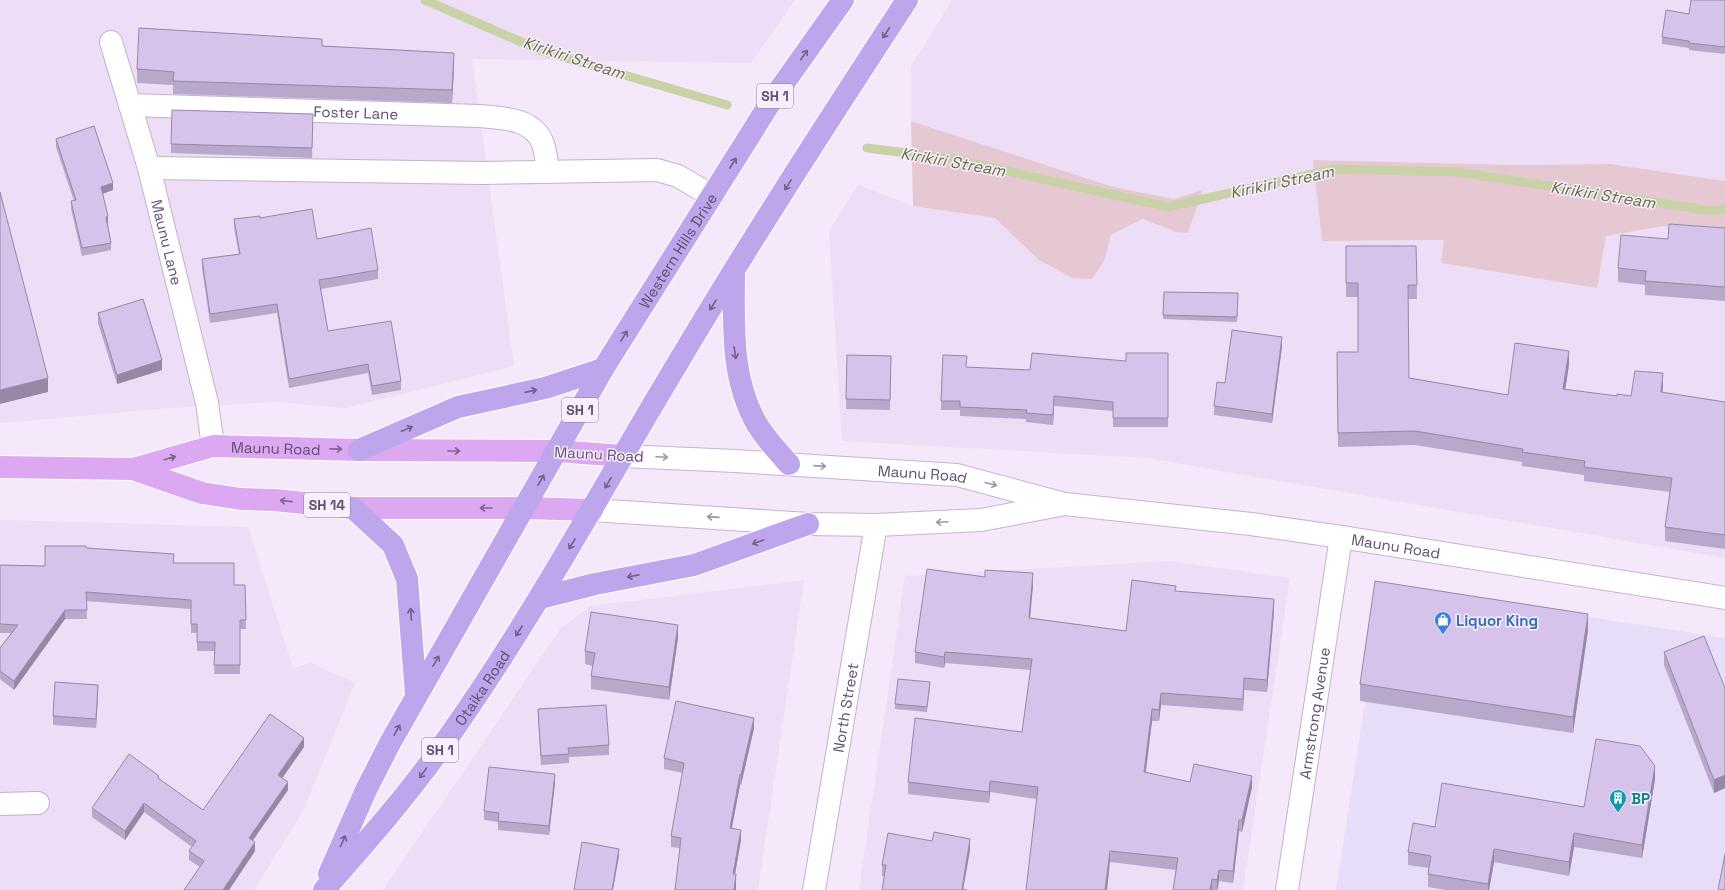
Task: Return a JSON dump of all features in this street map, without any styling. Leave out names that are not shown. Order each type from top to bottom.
[{"type":"highway","name":"Western Hills Drive","points":[[525,508],[603,369],[772,100],[843,0]]},
{"type":"highway","name":"SH 1","points":[[592,510],[670,375],[809,151],[907,0]]},
{"type":"highway","points":[[734,272],[734,347],[744,395],[758,426],[789,464]]},
{"type":"highway","points":[[359,450],[458,407],[545,388],[603,369]]},
{"type":"highway","points":[[353,508],[393,545],[407,579],[416,695]]},
{"type":"highway","name":"Otaika Road","points":[[323,890],[366,790],[416,695],[525,508]]},
{"type":"highway","name":"Otaika Road","points":[[323,890],[406,796],[452,732],[540,598],[592,510]]},
{"type":"highway","points":[[540,598],[595,584],[694,565],[808,524]]},
{"type":"main road","name":"Maunu Road","points":[[0,468],[133,470],[213,446],[359,450],[557,451],[624,456]]},
{"type":"main road","name":"Maunu Road","points":[[133,470],[202,493],[241,499],[274,500],[353,508],[525,508],[592,510]]},
{"type":"street","name":"Maunu Lane","points":[[111,42],[149,168],[207,403],[213,446]]},
{"type":"street","name":"Foster Lane","points":[[130,105],[479,116],[513,119],[527,124],[543,142],[548,172]]},
{"type":"street","points":[[149,168],[482,173],[657,170],[678,176],[712,196]]},
{"type":"street","name":"Maunu Road","points":[[624,456],[789,464],[958,476],[1065,504],[1251,524],[1342,536],[1725,598]]},
{"type":"street","name":"Maunu Road","points":[[592,510],[808,524],[876,525],[981,520],[1065,504]]},
{"type":"street","name":"North Street","points":[[814,890],[876,525]]},
{"type":"street","name":"Armstrong Avenue","points":[[1287,890],[1342,536]]},
{"type":"street","points":[[0,804],[38,803]]},
{"type":"shaded area","points":[[0,0],[795,0],[751,63],[472,59],[514,366],[345,408],[280,402],[183,407],[0,423]]},
{"type":"shaded area","points":[[952,0],[1725,0],[1725,181],[1610,164],[1512,165],[1313,160],[1322,241],[1445,240],[1441,263],[1597,288],[1606,236],[1664,226],[1725,231],[1725,558],[1147,458],[842,441],[829,231],[858,185],[913,206],[996,218],[1010,231],[1104,261],[1111,235],[1144,219],[1176,232],[1188,233],[1203,191],[1174,199],[1112,187],[911,121],[911,67]]},
{"type":"shaded area","points":[[911,121],[1113,187],[1174,199],[1203,190],[1188,233],[1176,232],[1143,219],[1111,235],[1104,261],[1092,279],[1073,278],[1039,260],[995,218],[913,206]]},
{"type":"shaded area","points":[[1313,160],[1512,165],[1610,164],[1725,181],[1725,231],[1664,226],[1606,236],[1597,288],[1441,263],[1444,240],[1322,241]]},
{"type":"shaded area","points":[[0,520],[248,527],[293,668],[311,663],[355,683],[303,811],[254,890],[0,890]]},
{"type":"shaded area","points":[[1170,561],[1290,578],[1243,890],[859,890],[905,576]]},
{"type":"shaded area","points":[[804,580],[758,890],[383,890],[561,628],[591,606]]},
{"type":"shaded area","points":[[1383,585],[1725,638],[1725,890],[1336,890]]},
{"type":"building","points":[[1691,0],[1725,0],[1725,47],[1689,43],[1689,41],[1662,37],[1666,10],[1689,14]]},
{"type":"building","points":[[139,28],[322,39],[322,46],[454,53],[452,90],[173,81],[174,72],[137,69]]},
{"type":"building","points":[[172,110],[313,114],[312,148],[171,144]]},
{"type":"building","points":[[94,126],[113,183],[101,187],[108,216],[106,217],[111,243],[82,248],[71,201],[76,200],[56,139]]},
{"type":"building","points":[[0,192],[48,378],[0,390]]},
{"type":"building","points":[[312,209],[317,239],[371,228],[378,270],[319,280],[328,331],[391,321],[401,381],[372,386],[368,364],[289,379],[277,304],[210,314],[202,259],[240,254],[234,219],[260,216],[260,218]]},
{"type":"building","points":[[1669,224],[1725,228],[1725,287],[1645,281],[1646,271],[1618,268],[1621,235],[1668,239]]},
{"type":"building","points":[[1346,246],[1416,246],[1417,285],[1408,285],[1409,378],[1508,395],[1515,343],[1569,351],[1563,389],[1617,396],[1617,394],[1631,396],[1635,371],[1663,373],[1661,392],[1725,402],[1725,535],[1665,527],[1672,478],[1584,467],[1585,461],[1522,452],[1523,449],[1415,431],[1338,433],[1337,352],[1358,352],[1358,283],[1346,283]]},
{"type":"building","points":[[1164,292],[1238,293],[1237,317],[1163,315]]},
{"type":"building","points":[[143,299],[162,360],[117,375],[98,313]]},
{"type":"building","points":[[1232,330],[1282,337],[1272,414],[1214,406],[1217,382],[1225,383]]},
{"type":"building","points":[[1032,353],[1126,361],[1126,353],[1168,353],[1168,418],[1113,418],[1113,402],[1054,396],[1053,415],[1026,413],[1027,410],[960,407],[960,401],[941,401],[943,355],[967,356],[966,367],[1030,370]]},
{"type":"building","points":[[847,355],[891,356],[890,400],[846,399]]},
{"type":"building","points":[[45,546],[86,546],[86,548],[174,554],[173,563],[234,563],[234,585],[245,585],[246,620],[240,620],[240,665],[214,665],[215,642],[197,642],[197,624],[191,624],[191,600],[86,592],[87,610],[65,610],[14,681],[0,671],[0,648],[18,625],[0,624],[0,565],[45,566]]},
{"type":"building","points":[[927,569],[985,577],[985,570],[1033,573],[1029,618],[1126,631],[1132,580],[1176,586],[1175,591],[1274,599],[1267,680],[1244,678],[1243,699],[1161,693],[1159,710],[1152,709],[1144,772],[1190,782],[1194,764],[1252,776],[1242,820],[1239,820],[1233,871],[1219,870],[1217,880],[1212,879],[1210,890],[1173,890],[1178,858],[1110,851],[1105,890],[1026,890],[1038,787],[990,781],[989,792],[908,782],[915,718],[1022,732],[1032,659],[945,652],[944,657],[915,652]]},
{"type":"building","points":[[1375,581],[1588,614],[1573,717],[1360,684]]},
{"type":"building","points":[[591,612],[678,625],[669,687],[591,676],[595,653],[585,651]]},
{"type":"building","points":[[1704,636],[1725,688],[1725,775],[1714,780],[1664,652]]},
{"type":"building","points":[[898,679],[930,682],[927,707],[895,704]]},
{"type":"building","points":[[55,682],[98,685],[96,719],[53,716]]},
{"type":"building","points":[[676,701],[754,718],[741,775],[740,774],[730,828],[741,830],[733,874],[736,874],[734,890],[675,890],[681,838],[671,836],[684,763],[664,758]]},
{"type":"building","points":[[606,705],[609,745],[568,748],[569,754],[541,756],[538,709]]},
{"type":"building","points":[[270,714],[304,738],[278,775],[288,782],[249,838],[255,842],[223,890],[184,890],[204,861],[189,851],[196,841],[144,803],[125,831],[92,808],[129,754],[159,776],[158,778],[203,810]]},
{"type":"building","points":[[1596,739],[1640,746],[1655,766],[1642,845],[1574,833],[1569,862],[1494,849],[1488,884],[1428,874],[1431,856],[1408,852],[1413,823],[1435,827],[1442,783],[1584,807]]},
{"type":"building","points":[[489,767],[555,774],[549,826],[498,821],[499,813],[484,811]]},
{"type":"building","points":[[934,832],[970,839],[962,889],[967,890],[882,890],[886,865],[882,865],[888,833],[932,841]]},
{"type":"building","points":[[582,842],[619,849],[612,890],[574,890]]},
{"type":"building","points":[[1725,854],[1725,890],[1718,890]]},
{"type":"waterway","name":"Kirikiri Stream","points":[[425,0],[542,51],[727,105]]},
{"type":"waterway","name":"Kirikiri Stream","points":[[867,148],[953,159],[1168,207],[1335,169],[1457,172],[1712,211],[1725,209]]},
{"type":"place","name":"Liquor King","points":[[1443,635]]},
{"type":"place","name":"BP","points":[[1618,813]]}]
